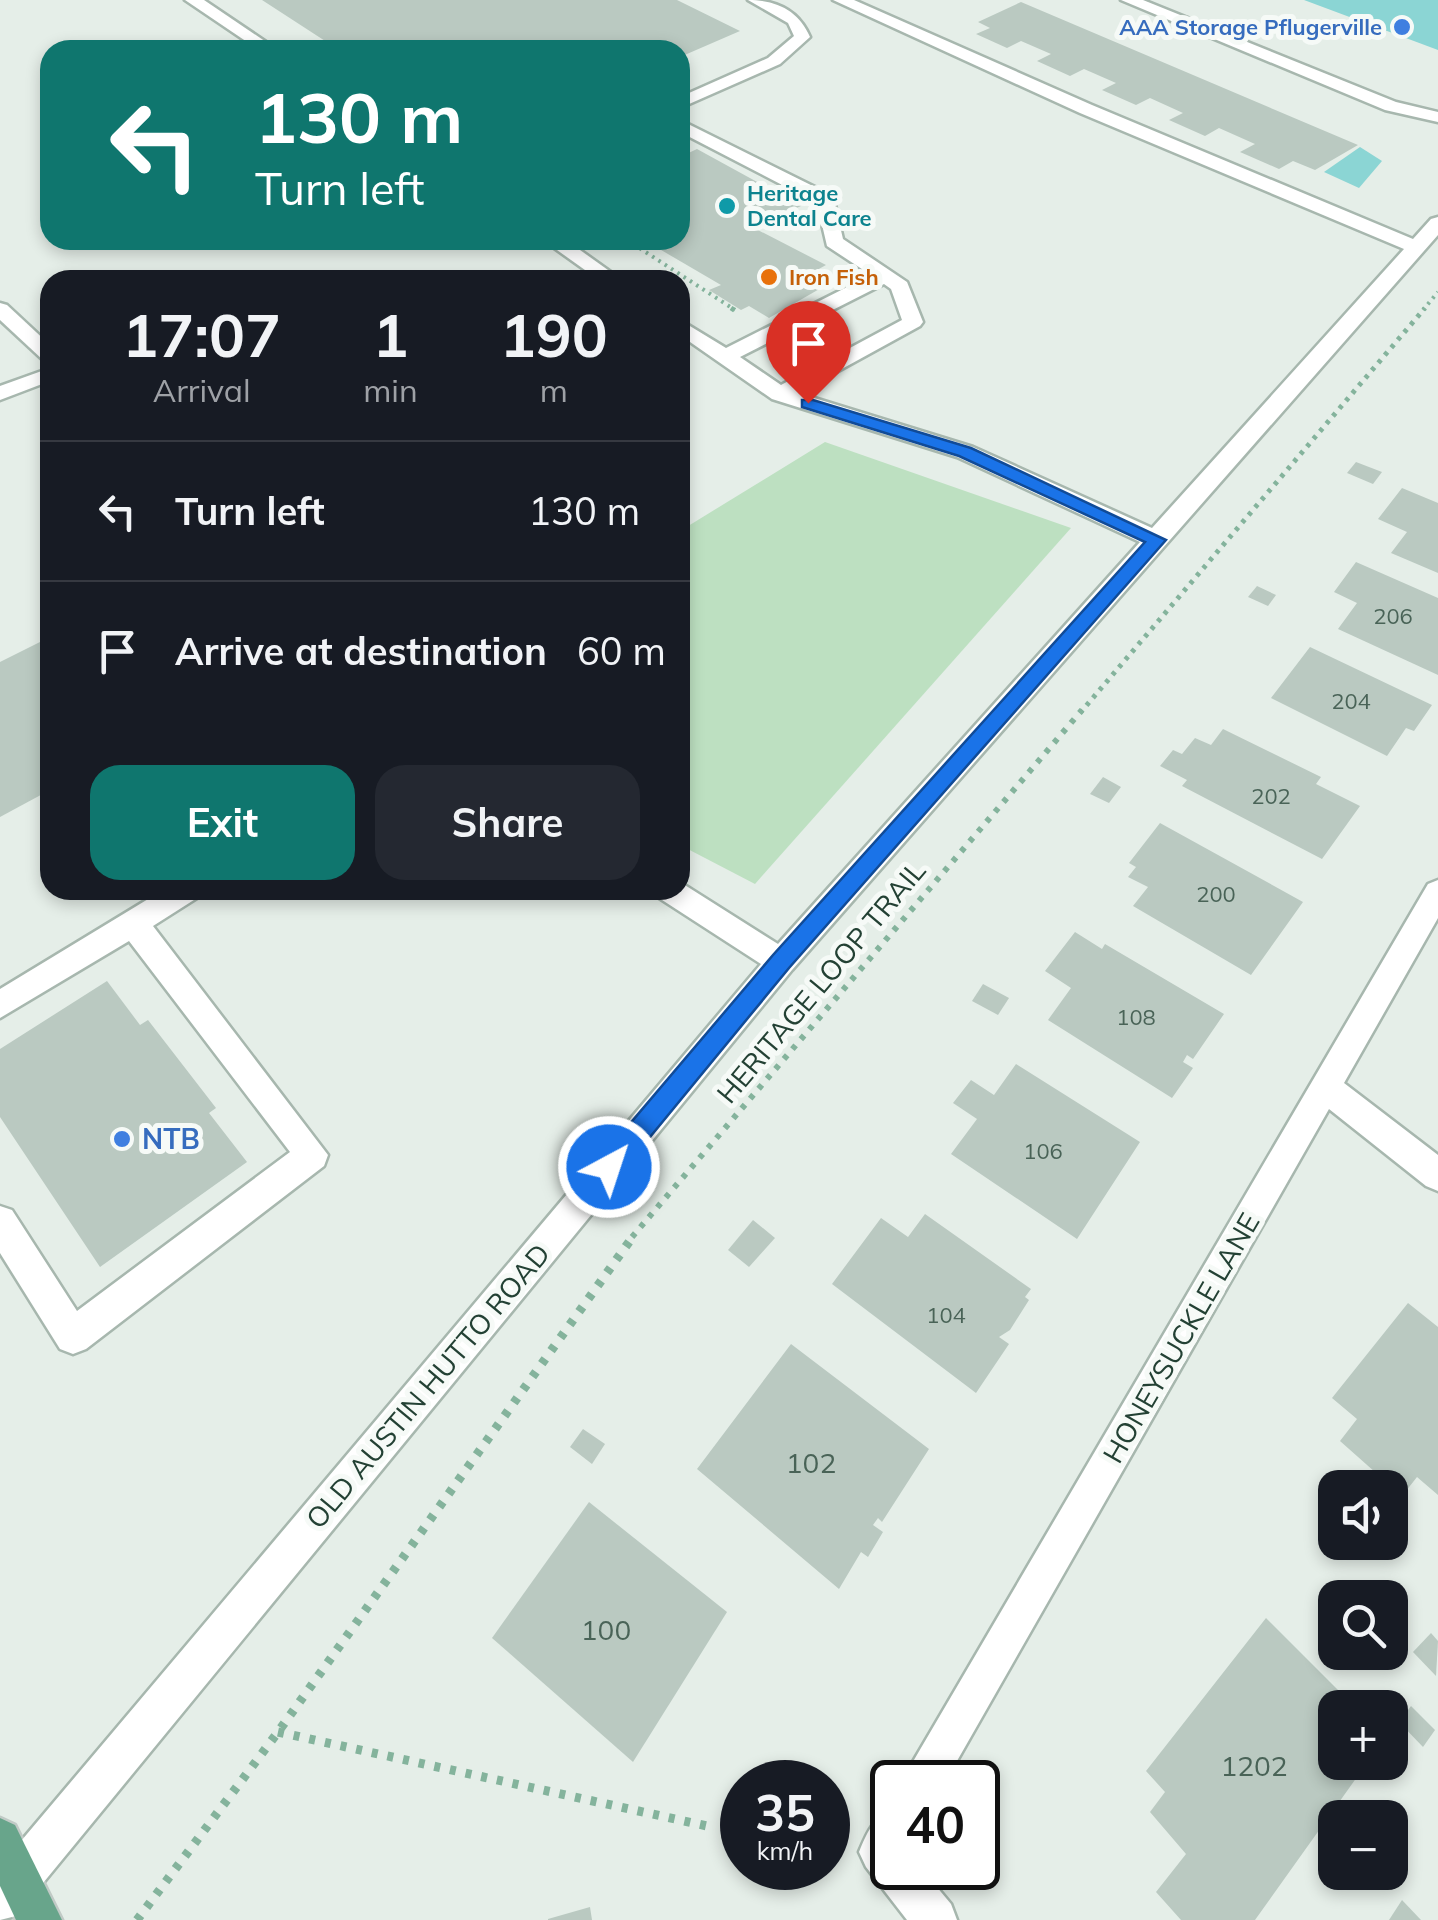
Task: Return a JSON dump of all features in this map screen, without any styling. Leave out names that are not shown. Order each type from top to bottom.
[{"type":"main road","points":[[6,1873],[40,1920]]},
{"type":"street","points":[[193,0],[255,40]]},
{"type":"street","points":[[690,99],[774,61],[802,37],[795,20],[756,0]]},
{"type":"street","points":[[841,0],[1417,248]]},
{"type":"street","points":[[1129,0],[1392,106],[1438,117]]},
{"type":"street","points":[[212,11],[236,1]]},
{"type":"street","points":[[690,131],[826,200],[834,242],[900,286],[913,322],[780,394]]},
{"type":"street","name":"OLD AUSTIN HUTTO ROAD","points":[[6,1873],[781,962],[1438,223]]},
{"type":"street","points":[[567,250],[597,270]]},
{"type":"street","points":[[726,356],[885,276]]},
{"type":"street","points":[[0,309],[40,347]]},
{"type":"street","points":[[690,333],[780,394],[965,452],[1157,540]]},
{"type":"street","points":[[0,394],[40,378]]},
{"type":"street","name":"HONEYSUCKLE LANE","points":[[935,1760],[1438,892]]},
{"type":"street","points":[[0,1005],[171,900]]},
{"type":"street","points":[[684,900],[781,962]]},
{"type":"street","points":[[0,1222],[73,1336],[312,1156],[133,923]]},
{"type":"street","points":[[1326,1088],[1438,1175]]},
{"type":"street","points":[[911,1890],[935,1920]]},
{"type":"path","points":[[643,250],[674,270]]},
{"type":"path","points":[[690,281],[748,318]]},
{"type":"path","name":"HERITAGE LOOP TRAIL","points":[[138,1920],[278,1732],[630,1240],[1438,292]]},
{"type":"path","points":[[278,1732],[707,1826]]},
{"type":"green space","points":[[825,442],[1071,528],[755,884],[690,850],[690,525]]},
{"type":"water","name":"AAA Storage Pflugerville","points":[[1304,0],[1438,0],[1438,50]]},
{"type":"water","points":[[1360,147],[1382,161],[1359,188],[1324,172]]},
{"type":"building","points":[[262,0],[677,0],[740,31],[690,53],[690,40],[324,40]]},
{"type":"building","points":[[1021,2],[1358,145],[1315,170],[1293,161],[1279,169],[1240,152],[1255,144],[1219,128],[1205,136],[1169,120],[1183,113],[1150,98],[1136,105],[1102,90],[1116,83],[1084,69],[1070,76],[1037,61],[1051,54],[1021,41],[1007,48],[976,34],[990,28],[978,22]]},
{"type":"building","points":[[697,149],[801,206],[754,228],[826,265],[817,270],[835,280],[769,318],[749,306],[741,310],[709,290],[721,285],[661,250],[690,250],[690,152]]},
{"type":"building","points":[[1356,462],[1382,472],[1373,484],[1347,473]]},
{"type":"building","points":[[1402,488],[1438,503],[1438,573],[1391,553],[1407,532],[1378,519]]},
{"type":"building","points":[[1356,562],[1438,598],[1438,675],[1338,629],[1357,603],[1334,592]]},
{"type":"building","points":[[1257,586],[1276,595],[1268,606],[1248,597]]},
{"type":"building","points":[[40,642],[40,795],[0,817],[0,662]]},
{"type":"building","points":[[1310,647],[1432,705],[1414,731],[1406,728],[1387,756],[1271,698]]},
{"type":"building","points":[[1223,729],[1321,777],[1316,784],[1360,806],[1322,859],[1182,786],[1187,780],[1160,766],[1173,750],[1182,754],[1195,738],[1211,745]]},
{"type":"building","points":[[1103,777],[1121,787],[1109,803],[1090,794]]},
{"type":"building","points":[[1160,823],[1303,902],[1251,975],[1133,906],[1148,887],[1128,877],[1136,867],[1129,863]]},
{"type":"building","points":[[1075,932],[1102,949],[1105,944],[1224,1014],[1193,1059],[1187,1055],[1183,1062],[1193,1068],[1172,1098],[1048,1020],[1071,988],[1045,971]]},
{"type":"building","name":"NTB","points":[[107,981],[140,1025],[148,1020],[216,1108],[209,1113],[247,1162],[100,1267],[0,1117],[0,1049]]},
{"type":"building","points":[[983,984],[1009,998],[998,1015],[972,1001]]},
{"type":"building","points":[[1016,1064],[1140,1142],[1077,1239],[951,1154],[977,1119],[953,1103],[971,1080],[994,1095]]},
{"type":"building","points":[[925,1214],[1031,1289],[1025,1297],[1029,1300],[1010,1330],[999,1337],[1009,1344],[976,1393],[832,1284],[881,1218],[908,1237]]},
{"type":"building","points":[[753,1220],[775,1238],[749,1267],[728,1250]]},
{"type":"building","points":[[1408,1303],[1438,1327],[1438,1495],[1417,1477],[1408,1488],[1408,1470],[1373,1470],[1340,1441],[1357,1419],[1332,1398]]},
{"type":"building","points":[[791,1344],[929,1449],[882,1522],[878,1518],[873,1525],[883,1532],[868,1557],[861,1552],[839,1589],[697,1469]]},
{"type":"building","points":[[583,1429],[605,1444],[592,1464],[570,1447]]},
{"type":"building","points":[[589,1502],[727,1612],[633,1762],[492,1638]]},
{"type":"building","points":[[1266,1618],[1338,1690],[1318,1690],[1318,1780],[1355,1780],[1341,1800],[1318,1800],[1318,1832],[1255,1920],[1181,1920],[1156,1892],[1186,1854],[1150,1812],[1165,1792],[1146,1771]]},
{"type":"building","points":[[1431,1633],[1438,1641],[1436,1676],[1413,1652]]},
{"type":"building","points":[[1411,1706],[1435,1730],[1423,1747],[1408,1731]]},
{"type":"building","points":[[1402,1900],[1421,1920],[1389,1920]]},
{"type":"building","points":[[590,1907],[592,1920],[548,1920],[548,1919]]},
{"type":"place","name":"AAA Storage Pflugerville","points":[[1402,27]]},
{"type":"place","name":"Heritage Dental Care","points":[[727,206]]},
{"type":"place","name":"Iron Fish","points":[[769,277]]},
{"type":"place","name":"NTB","points":[[122,1139]]},
{"type":"route","points":[[609,1167],[781,962],[1157,540],[965,452],[808,403]]}]
